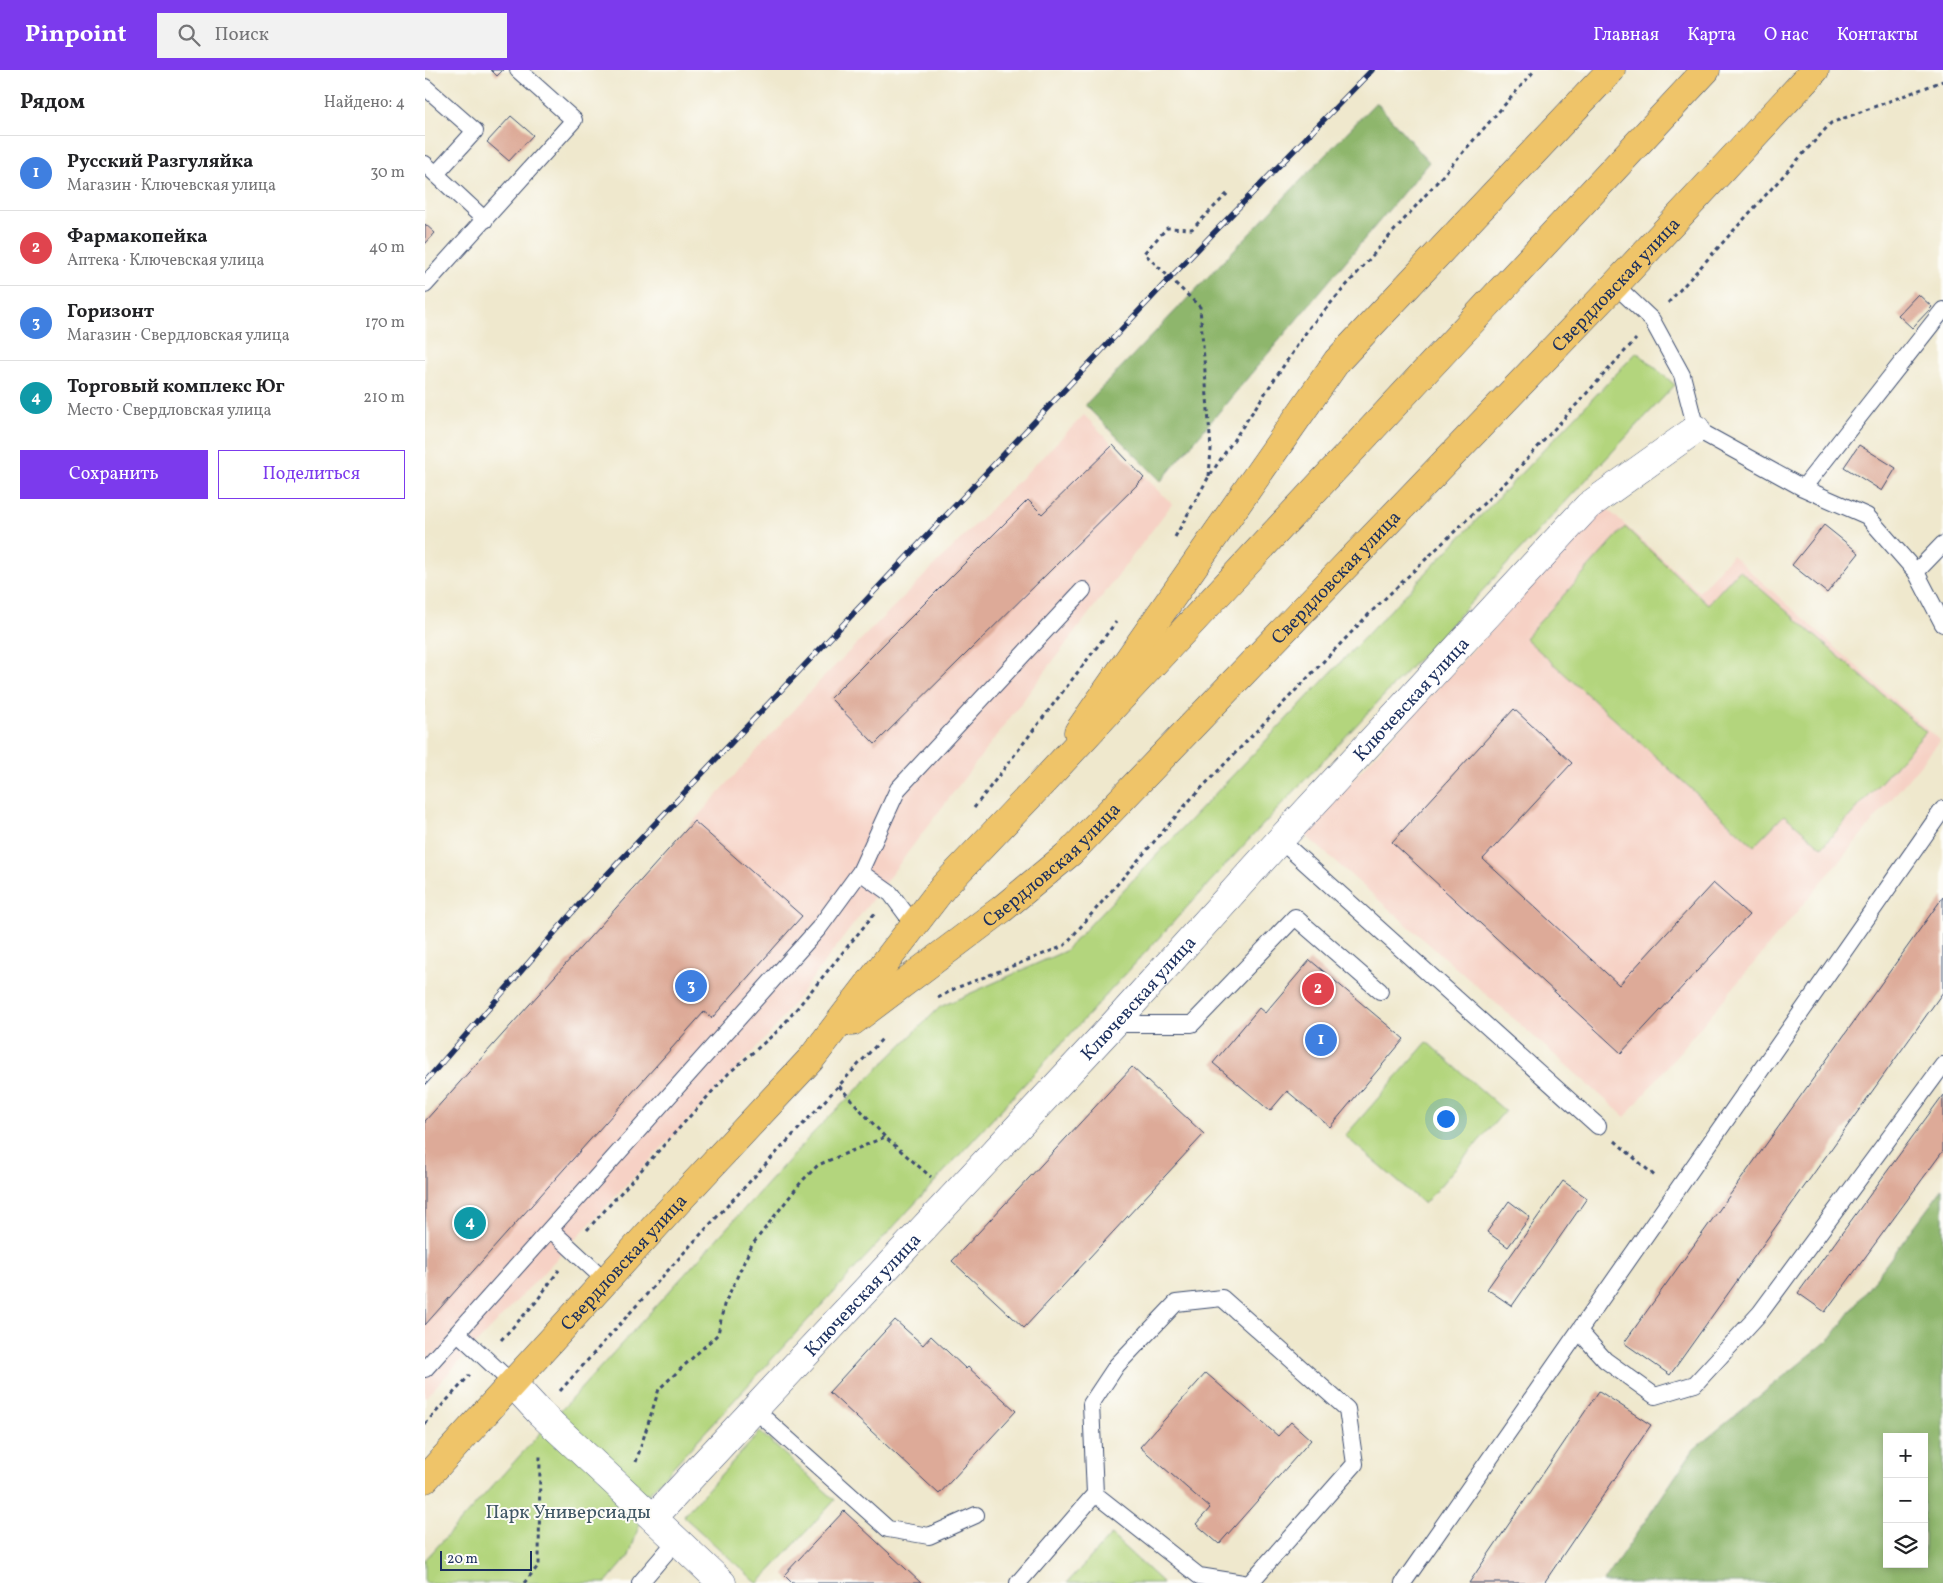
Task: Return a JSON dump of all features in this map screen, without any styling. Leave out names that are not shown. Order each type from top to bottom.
[{"type":"main road","points":[[1042,783],[1337,361],[1611,70]]},
{"type":"main road","name":"Свердловская улица","points":[[425,1479],[821,1046],[944,886],[1706,70]]},
{"type":"main road","name":"Свердловская улица","points":[[821,1046],[1002,909],[1071,852],[1615,285],[1815,70]]},
{"type":"street","name":"Ключевская улица","points":[[653,1518],[1114,1024],[1280,840],[1588,506],[1696,429]]},
{"type":"street","points":[[513,1384],[540,1413],[722,1583]]},
{"type":"lane","points":[[425,285],[574,120],[517,70]]},
{"type":"lane","points":[[425,87],[475,131],[431,169],[485,220]]},
{"type":"lane","points":[[1615,285],[1652,320],[1682,375],[1696,429],[1803,488],[1867,516],[1916,572],[1943,624]]},
{"type":"lane","points":[[1803,488],[1943,310]]},
{"type":"lane","points":[[1916,572],[1943,544]]},
{"type":"lane","points":[[425,1369],[819,928],[860,872],[898,789],[1083,590]]},
{"type":"lane","points":[[1403,1583],[1943,809]]},
{"type":"lane","points":[[1280,840],[1598,1126]]},
{"type":"lane","points":[[860,872],[891,894],[914,925]]},
{"type":"lane","points":[[1114,1024],[1192,1024],[1295,917],[1380,991]]},
{"type":"lane","points":[[1579,1332],[1605,1360],[1655,1396],[1695,1384],[1760,1314],[1943,1065]]},
{"type":"lane","points":[[551,1229],[606,1281]]},
{"type":"lane","points":[[1018,1583],[1095,1494],[1091,1404],[1117,1365],[1175,1303],[1222,1298],[1347,1409],[1355,1464],[1250,1583]]},
{"type":"lane","points":[[457,1333],[513,1384]]},
{"type":"lane","points":[[754,1410],[888,1529],[929,1536],[975,1515]]},
{"type":"lane","points":[[1095,1494],[1199,1576],[1243,1583]]},
{"type":"lane","points":[[640,1583],[676,1541]]},
{"type":"path","points":[[1174,538],[1208,478],[1309,328],[1535,70]]},
{"type":"path","points":[[933,1000],[956,988],[1064,946],[1190,800],[1371,612],[1508,480],[1831,123],[1943,81]]},
{"type":"path","points":[[1208,478],[1211,450],[1199,307],[1144,253],[1167,228],[1192,229],[1228,193]]},
{"type":"path","points":[[970,814],[1118,618]]},
{"type":"path","points":[[425,1424],[536,1302],[588,1228],[729,1073],[780,1029],[891,894]]},
{"type":"path","points":[[523,1583],[539,1565],[540,1413],[689,1247],[884,1037]]},
{"type":"path","points":[[839,1086],[885,1137],[953,1196]]},
{"type":"path","points":[[1598,1126],[1675,1193]]},
{"type":"path","points":[[626,1494],[659,1389],[718,1334],[724,1304],[752,1245],[801,1181],[818,1165],[885,1137]]},
{"type":"shaded area","points":[[1084,415],[1172,504],[774,1029],[425,1398],[425,1121],[812,689]]},
{"type":"shaded area","points":[[1605,507],[1699,592],[1732,555],[1940,741],[1625,1117],[1303,833]]},
{"type":"green space","points":[[1376,102],[1429,162],[1161,481],[1085,405]]},
{"type":"green space","name":"Парк Универсиады","points":[[1637,352],[1675,385],[1244,845],[650,1492],[629,1556],[606,1583],[425,1583],[425,1560],[814,1132],[940,1007],[1065,951]]},
{"type":"green space","points":[[1625,527],[1708,604],[1739,570],[1926,732],[1822,847],[1784,815],[1754,846],[1525,638]]},
{"type":"green space","points":[[1427,1042],[1505,1111],[1424,1204],[1345,1136]]},
{"type":"green space","points":[[1943,1188],[1943,1583],[1603,1583],[1694,1449],[1831,1338]]},
{"type":"green space","points":[[760,1432],[835,1500],[757,1583],[683,1516]]},
{"type":"green space","points":[[1111,1535],[1163,1583],[1067,1583]]},
{"type":"building","points":[[491,70],[503,70],[497,76]]},
{"type":"building","points":[[511,116],[533,135],[509,161],[487,142]]},
{"type":"building","points":[[425,224],[435,233],[425,244]]},
{"type":"building","points":[[1918,294],[1932,307],[1912,328],[1898,315]]},
{"type":"building","points":[[1113,445],[1144,478],[875,744],[830,698],[1028,500],[1042,514]]},
{"type":"building","points":[[1859,445],[1896,468],[1882,491],[1844,467]]},
{"type":"building","points":[[1824,525],[1859,553],[1827,593],[1792,565]]},
{"type":"building","points":[[1514,709],[1572,763],[1483,859],[1619,985],[1713,883],[1749,915],[1621,1053],[1392,842]]},
{"type":"building","points":[[694,821],[802,916],[712,1018],[704,1012],[425,1325],[425,1121]]},
{"type":"building","points":[[1943,897],[1943,992],[1670,1375],[1624,1343]]},
{"type":"building","points":[[1310,960],[1404,1039],[1330,1127],[1287,1091],[1270,1111],[1213,1063],[1259,1008],[1265,1013]]},
{"type":"building","points":[[1132,1067],[1204,1134],[1024,1328],[952,1261]]},
{"type":"building","points":[[1943,1095],[1943,1151],[1825,1312],[1798,1293]]},
{"type":"building","points":[[1563,1181],[1587,1198],[1512,1306],[1487,1289]]},
{"type":"building","points":[[1509,1201],[1530,1217],[1508,1247],[1487,1232]]},
{"type":"building","points":[[895,1320],[923,1345],[931,1336],[966,1369],[968,1367],[1016,1411],[939,1494],[829,1392]]},
{"type":"building","points":[[1206,1373],[1278,1436],[1291,1422],[1311,1440],[1219,1544],[1196,1524],[1210,1508],[1140,1447]]},
{"type":"building","points":[[1599,1391],[1651,1425],[1544,1583],[1469,1583]]},
{"type":"building","points":[[844,1511],[921,1583],[792,1583],[784,1575]]},
{"type":"railway","points":[[425,1082],[583,900],[1170,278],[1372,70]]},
{"type":"place","name":"Горизонт","points":[[691,986]]},
{"type":"place","name":"Фармакопейка","points":[[1318,989]]},
{"type":"place","name":"Русский Разгуляйка","points":[[1321,1040]]},
{"type":"place","name":"Торговый комплекс Юг","points":[[470,1223]]}]
